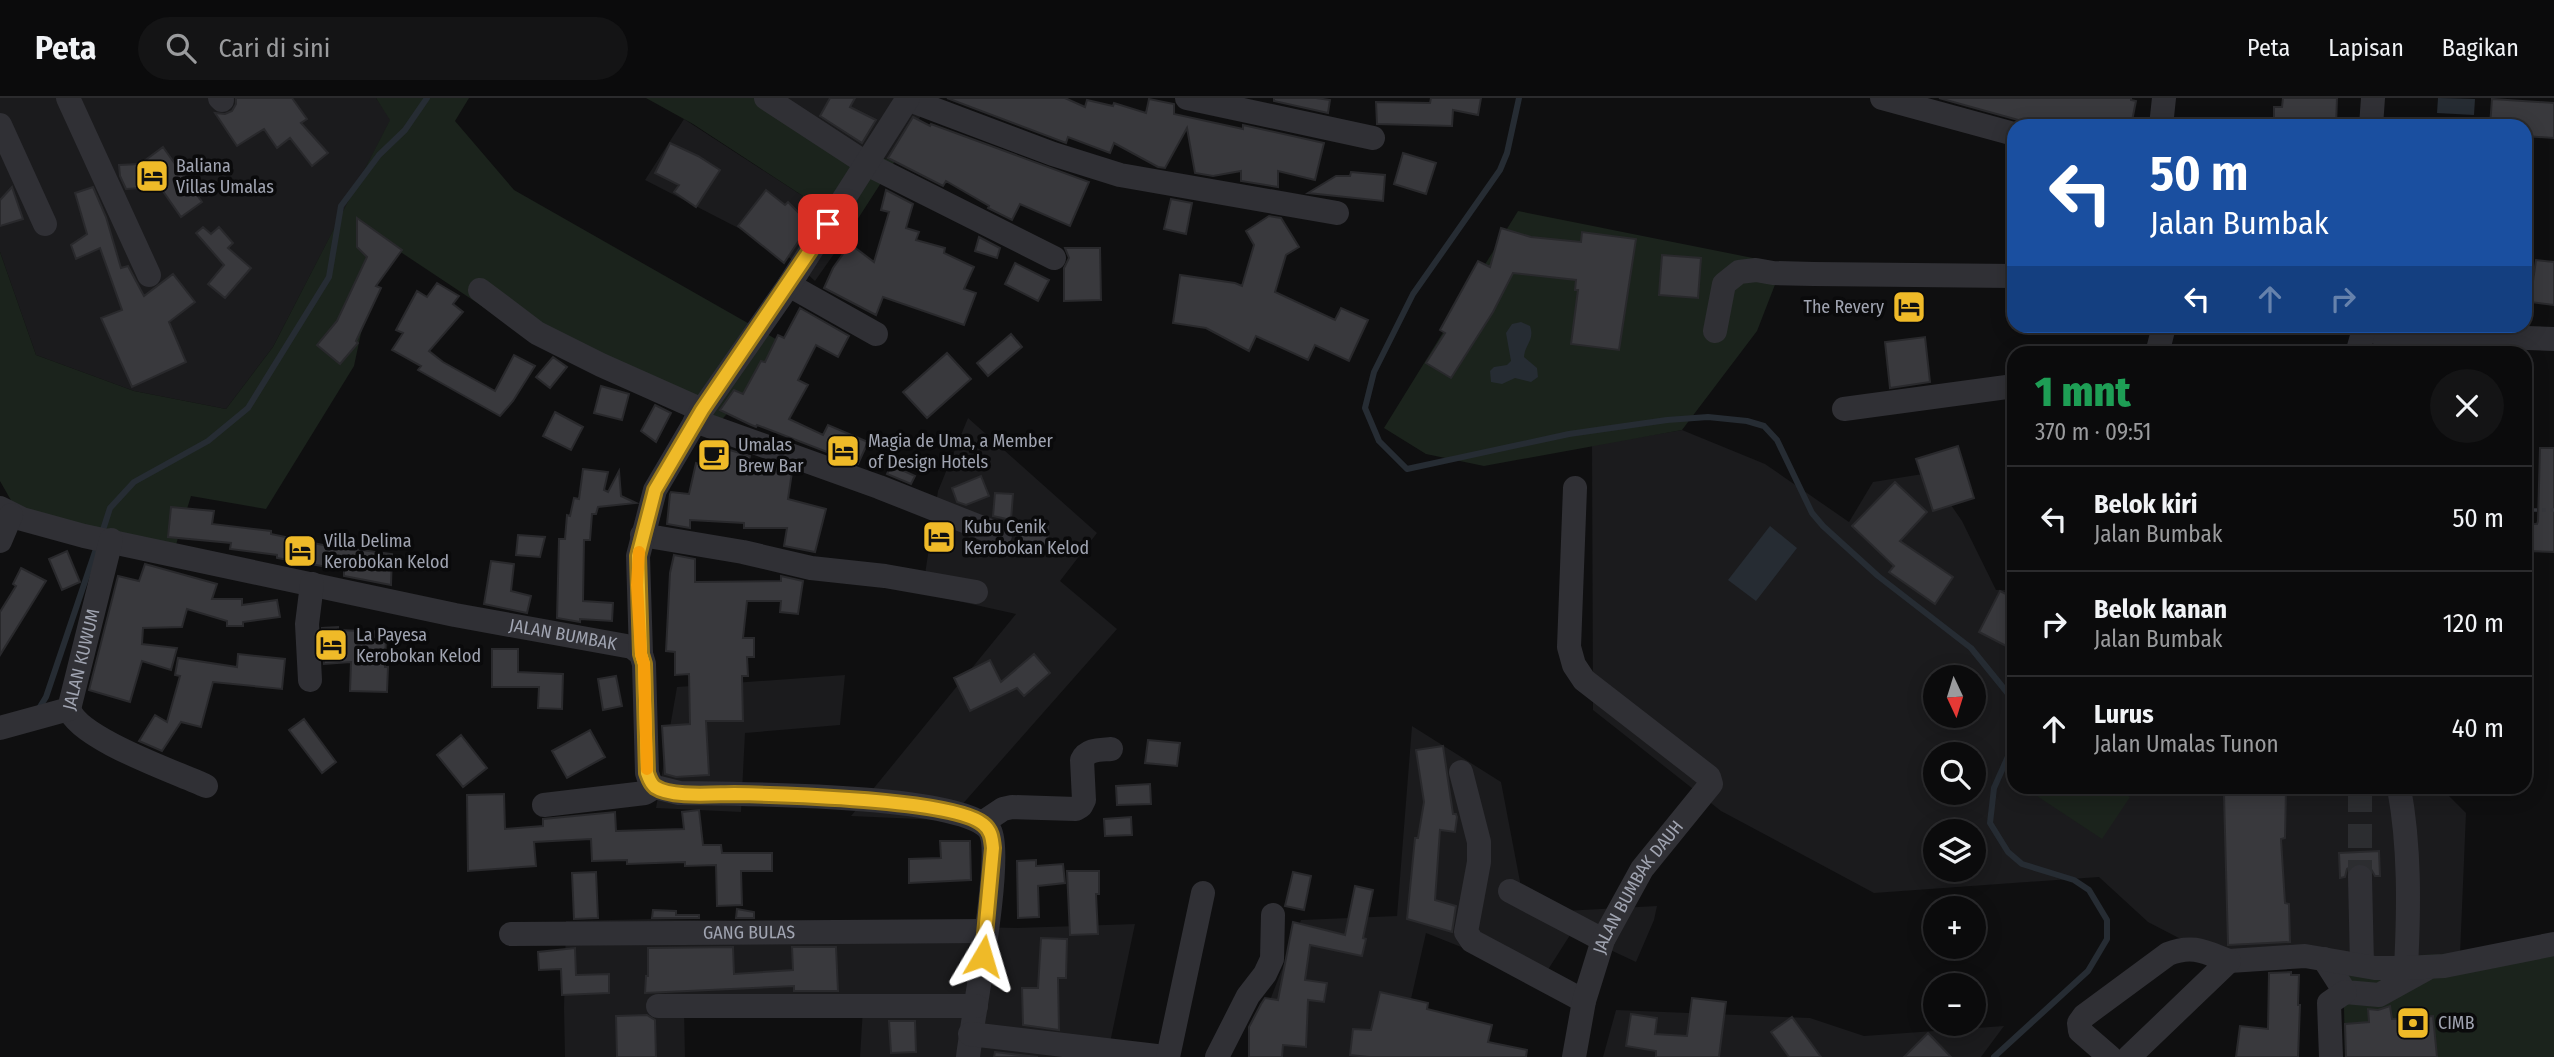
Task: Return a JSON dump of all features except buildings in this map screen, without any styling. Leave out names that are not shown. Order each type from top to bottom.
[{"type":"street","points":[[68,98],[149,275]]},
{"type":"street","points":[[766,98],[867,164],[1054,258]]},
{"type":"street","points":[[1188,98],[1373,138]]},
{"type":"street","points":[[1882,98],[2007,132]]},
{"type":"street","points":[[2162,119],[2164,98]]},
{"type":"street","points":[[2372,119],[2373,98]]},
{"type":"street","points":[[641,654],[638,556],[655,490],[699,416],[789,285],[907,99],[1053,154],[1121,175],[1337,213]]},
{"type":"street","points":[[0,125],[45,224]]},
{"type":"street","points":[[1715,331],[1724,284],[1739,272],[1756,270],[1814,274],[2007,276]]},
{"type":"street","points":[[789,285],[876,334]]},
{"type":"street","points":[[480,290],[537,332],[699,416],[1000,535]]},
{"type":"street","points":[[2508,333],[2554,339]]},
{"type":"street","points":[[1844,409],[2007,387]]},
{"type":"street","name":"JALAN BUMBAK DAUH","points":[[1574,1057],[1584,1001],[1603,940],[1642,869],[1711,784],[1709,777],[1584,680],[1574,665],[1569,647],[1575,488]]},
{"type":"street","points":[[0,541],[5,511]]},
{"type":"street","name":"JALAN BUMBAK","points":[[5,511],[83,536],[455,615],[632,647],[641,654],[644,664],[647,773],[655,787]]},
{"type":"street","points":[[642,535],[743,552],[811,568],[885,576],[976,592]]},
{"type":"street","name":"JALAN KUWUM","points":[[0,728],[69,709],[111,540]]},
{"type":"street","points":[[310,680],[307,624],[312,584]]},
{"type":"street","points":[[69,709],[74,718],[92,733],[206,786]]},
{"type":"street","points":[[982,822],[1003,809],[1012,807],[1076,809],[1084,800],[1082,760],[1091,751],[1111,749]]},
{"type":"street","points":[[1461,772],[1479,842],[1479,862],[1466,932],[1468,937],[1584,1001]]},
{"type":"street","points":[[544,805],[645,793],[655,787],[678,793],[789,795],[906,804],[960,813],[982,822],[989,830],[993,848],[986,931],[969,1046],[1166,1057],[1203,893]]},
{"type":"street","points":[[2400,794],[2406,822],[2408,918],[2418,968]]},
{"type":"street","points":[[2360,877],[2362,965]]},
{"type":"street","points":[[1510,891],[1603,940]]},
{"type":"street","points":[[1217,1057],[1248,996],[1265,974],[1272,959],[1273,915]]},
{"type":"street","name":"GANG BULAS","points":[[512,934],[986,931]]},
{"type":"street","points":[[2110,1057],[2080,1031],[2079,1023],[2084,1016],[2168,954],[2183,948],[2196,949],[2229,961],[2305,956],[2375,968],[2418,968],[2444,966],[2554,944]]},
{"type":"street","points":[[2324,959],[2345,992]]},
{"type":"street","points":[[2129,1057],[2229,961]]},
{"type":"street","points":[[2331,1057],[2329,1003],[2345,992],[2379,995],[2418,968]]},
{"type":"street","points":[[658,1006],[976,1006]]},
{"type":"path","points":[[2532,510],[2554,510]]},
{"type":"shaded area","points":[[0,98],[376,98],[391,119],[273,347],[226,409],[134,391],[36,355],[0,252]]},
{"type":"shaded area","points":[[376,98],[469,98],[455,121],[514,190],[781,342],[747,392],[714,428],[557,356],[381,239],[354,366],[266,509],[191,496],[171,561],[25,525],[0,481],[0,252],[36,355],[134,391],[226,409],[273,347],[390,120]]},
{"type":"shaded area","points":[[646,98],[784,98],[875,156],[895,161],[852,228],[693,124]]},
{"type":"shaded area","points":[[784,98],[931,98],[895,161],[875,156]]},
{"type":"shaded area","points":[[2438,98],[2475,99],[2474,115],[2437,113]]},
{"type":"shaded area","points":[[684,119],[852,228],[815,281],[781,250],[645,180]]},
{"type":"shaded area","points":[[1518,211],[1783,264],[1757,331],[1682,430],[1484,466],[1426,454],[1384,428]]},
{"type":"shaded area","points":[[1521,322],[1530,326],[1531,331],[1524,357],[1537,368],[1538,377],[1531,382],[1515,378],[1502,384],[1491,382],[1490,371],[1511,361],[1506,333],[1512,324]]},
{"type":"shaded area","points":[[968,418],[1097,533],[1060,581],[1117,629],[960,807],[941,820],[851,816],[1016,614],[922,593],[938,491]]},
{"type":"shaded area","points":[[1682,430],[1765,464],[1849,522],[1873,482],[1929,473],[1962,521],[1996,590],[2007,590],[2007,794],[2447,794],[2466,813],[2460,955],[2227,963],[2148,922],[2099,877],[1874,893],[1721,811],[1593,710],[1592,445]]},
{"type":"shaded area","points":[[1770,526],[1797,548],[1756,601],[1728,580]]},
{"type":"shaded area","points":[[845,675],[840,725],[745,733],[741,812],[656,808],[677,687]]},
{"type":"shaded area","points":[[1412,726],[1501,782],[1526,913],[1657,906],[1654,920],[1636,962],[1572,932],[1542,979],[1426,933],[1411,999],[1383,1057],[1248,1057],[1301,920],[1397,916]]},
{"type":"shaded area","points":[[2034,794],[2125,794],[2130,797],[2102,839]]},
{"type":"shaded area","points":[[655,919],[1017,928],[1135,924],[1107,1057],[860,1057],[863,1008],[684,1008],[685,1057],[565,1057],[566,921]]},
{"type":"shaded area","points":[[2554,948],[2554,1057],[2345,1057],[2343,959]]},
{"type":"shaded area","points":[[1616,1010],[1810,1018],[1864,1036],[1923,1032],[1923,1036],[1986,1036],[1986,1027],[2004,1026],[1981,1057],[1603,1057]]},
{"type":"waterway","points":[[102,533],[110,508],[134,482],[208,441],[248,408],[329,277],[341,206],[379,155],[405,130],[427,98]]},
{"type":"waterway","points":[[1519,98],[1507,153],[1500,170],[1413,294],[1374,372],[1365,408],[1379,441],[1407,469],[1569,434],[1667,420],[1708,417],[1747,421],[1764,426],[1777,440],[1812,513],[1823,526],[1878,576],[1971,648],[2007,692]]},
{"type":"waterway","points":[[38,710],[46,697],[98,543]]},
{"type":"waterway","points":[[1994,1057],[2088,971],[2107,939],[2107,920],[2089,890],[2074,880],[2022,864],[2008,852],[1990,823],[1994,788],[2007,759]]},
{"type":"tunnel","points":[[2360,794],[2360,877]]},
{"type":"slow traffic","points":[[639,552],[637,585],[641,654],[644,664],[647,769]]},
{"type":"place","name":"Baliana Villas Umalas","points":[[152,176]]},
{"type":"place","name":"The Revery","points":[[1909,307]]},
{"type":"place","name":"Magia de Uma, a Member of Design Hotels","points":[[843,451]]},
{"type":"place","name":"Umalas Brew Bar","points":[[714,455]]},
{"type":"place","name":"Kubu Cenik Kerobokan Kelod","points":[[939,537]]},
{"type":"place","name":"Villa Delima Kerobokan Kelod","points":[[300,551]]},
{"type":"place","name":"La Payesa Kerobokan Kelod","points":[[331,645]]},
{"type":"place","name":"CIMB","points":[[2413,1023]]},
{"type":"route","points":[[828,224],[702,410],[655,490],[638,556],[637,585],[641,654],[644,664],[647,773],[655,787],[678,793],[789,795],[906,804],[960,813],[982,822],[992,837],[993,848],[983,956]]}]
